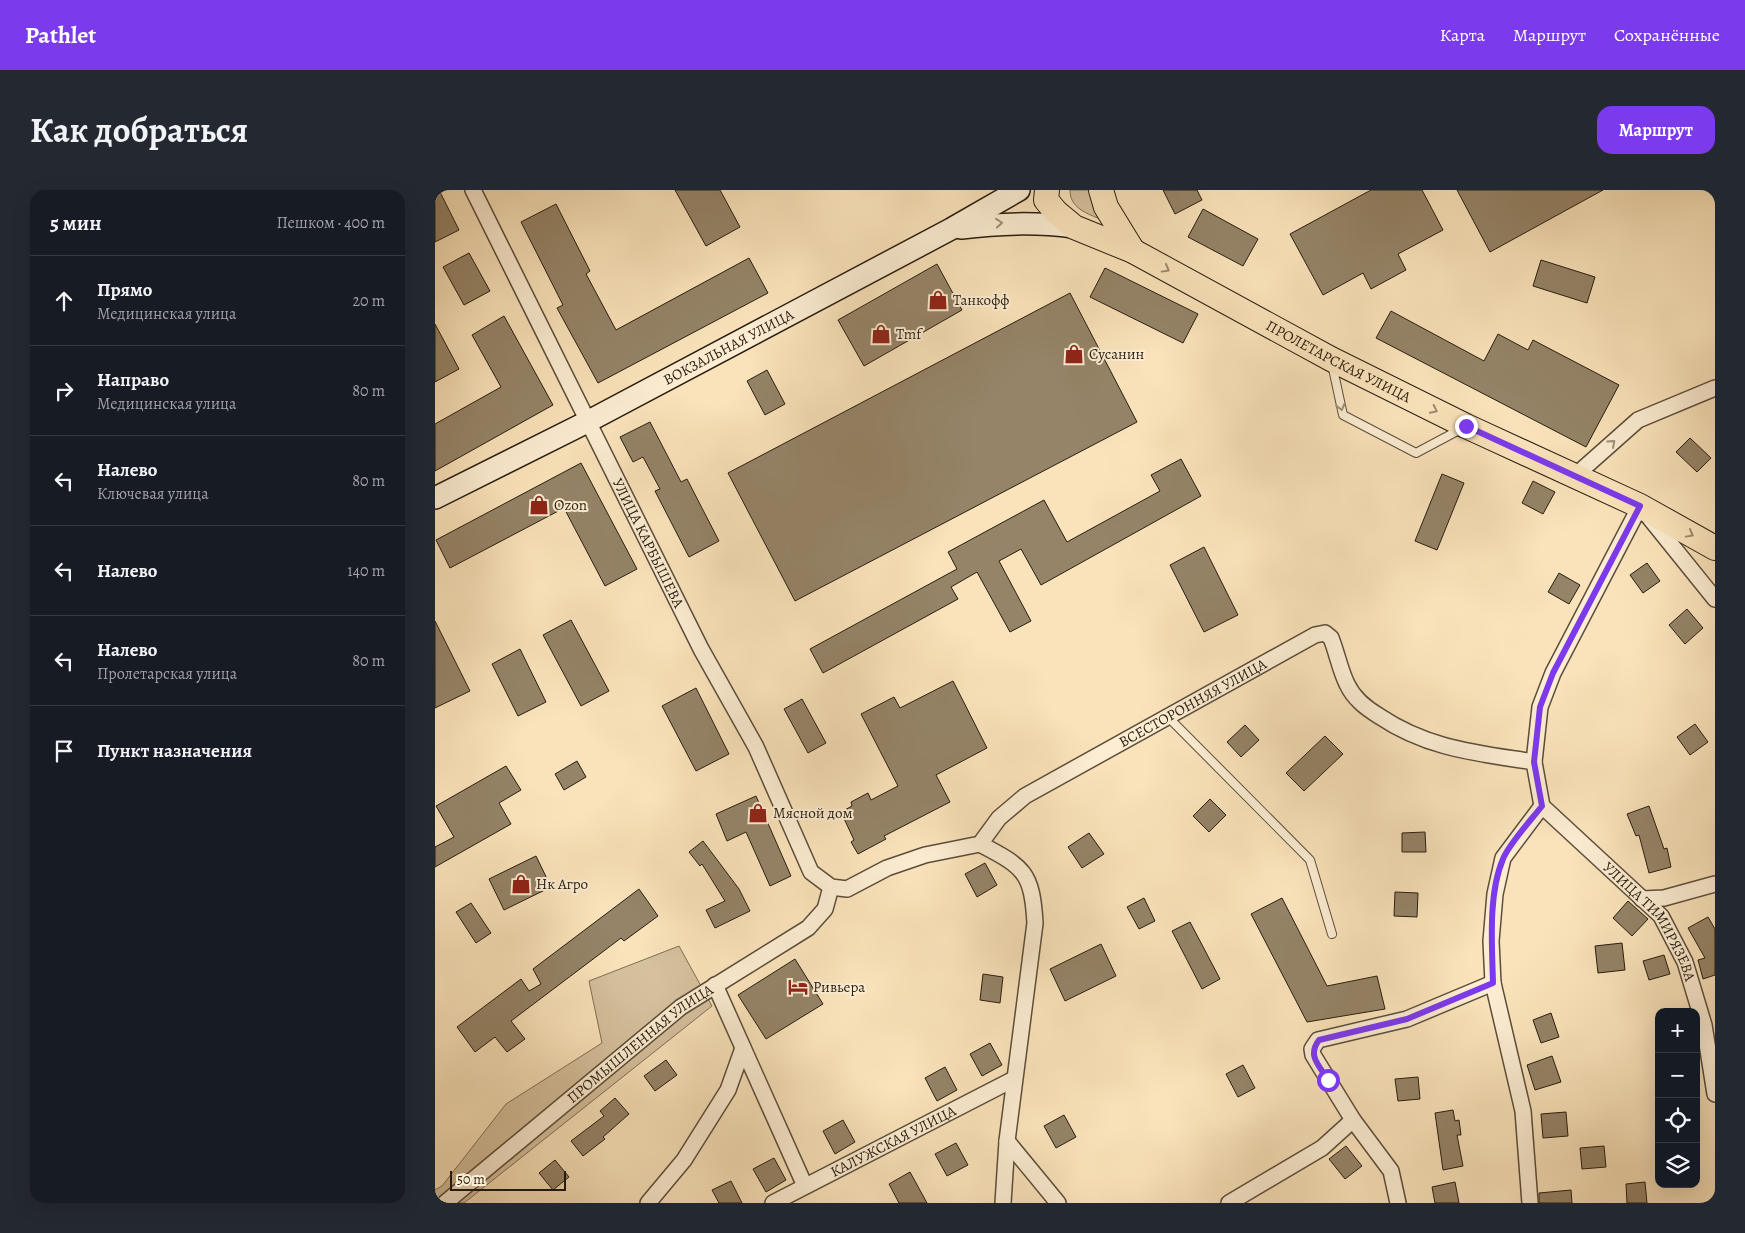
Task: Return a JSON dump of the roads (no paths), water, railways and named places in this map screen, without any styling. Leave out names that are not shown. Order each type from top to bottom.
[{"type":"main road","name":"ВОКЗАЛЬНАЯ УЛИЦА","points":[[435,498],[587,422],[951,229],[1019,190]]},
{"type":"main road","points":[[1047,190],[1047,200],[1055,212],[1074,227]]},
{"type":"main road","points":[[1101,190],[1106,207],[1133,251]]},
{"type":"main road","name":"ПРОЛЕТАРСКАЯ УЛИЦА","points":[[951,229],[1001,223],[1033,222],[1074,227],[1133,251],[1331,359],[1466,426],[1640,506],[1715,548]]},
{"type":"street","name":"УЛИЦА КАРБЫШЕВА","points":[[473,190],[701,649],[756,747],[811,872],[831,887]]},
{"type":"street","points":[[1576,475],[1638,420],[1715,388]]},
{"type":"street","points":[[1530,1203],[1523,1111],[1493,983],[1491,941],[1495,894],[1503,858],[1542,806],[1534,762],[1540,707],[1553,673],[1640,506],[1715,599]]},
{"type":"street","name":"ВСЕСТОРОННЯЯ УЛИЦА","points":[[980,844],[999,818],[1025,796],[1315,634],[1325,633],[1331,638],[1347,684],[1362,705],[1383,720],[1414,737],[1447,748],[1534,762]]},
{"type":"street","name":"УЛИЦА ТИМИРЯЗЕВА","points":[[1542,806],[1661,916],[1685,962],[1704,1026],[1715,1094]]},
{"type":"street","points":[[831,887],[847,889],[887,868],[925,856],[980,844],[1015,862],[1028,878],[1034,899],[1035,923],[1014,1079],[1003,1203]]},
{"type":"street","points":[[1643,899],[1664,898],[1715,884]]},
{"type":"street","name":"ПРОМЫШЛЕННАЯ УЛИЦА","points":[[445,1203],[681,1007],[808,928],[825,909],[831,887]]},
{"type":"street","points":[[1398,1203],[1391,1171],[1353,1120],[1313,1055],[1312,1049],[1319,1040],[1407,1019],[1493,983]]},
{"type":"street","points":[[715,985],[805,1186]]},
{"type":"street","points":[[647,1203],[684,1160],[728,1090],[743,1048]]},
{"type":"street","name":"КАЛУЖСКАЯ УЛИЦА","points":[[773,1203],[1014,1079]]},
{"type":"street","points":[[1238,1201],[1322,1148],[1353,1120]]},
{"type":"street","points":[[1007,1141],[1057,1203]]},
{"type":"lane","points":[[1331,359],[1343,415],[1416,453],[1466,426]]},
{"type":"lane","points":[[1167,716],[1310,860],[1332,934]]},
{"type":"place","name":"Танкофф","points":[[938,300]]},
{"type":"place","name":"Tmf","points":[[881,334]]},
{"type":"place","name":"Сусанин","points":[[1074,354]]},
{"type":"place","name":"Ozon","points":[[539,505]]},
{"type":"place","name":"Мясной дом","points":[[758,813]]},
{"type":"place","name":"Нк Агро","points":[[521,884]]},
{"type":"place","name":"Ривьера","points":[[798,987]]}]
